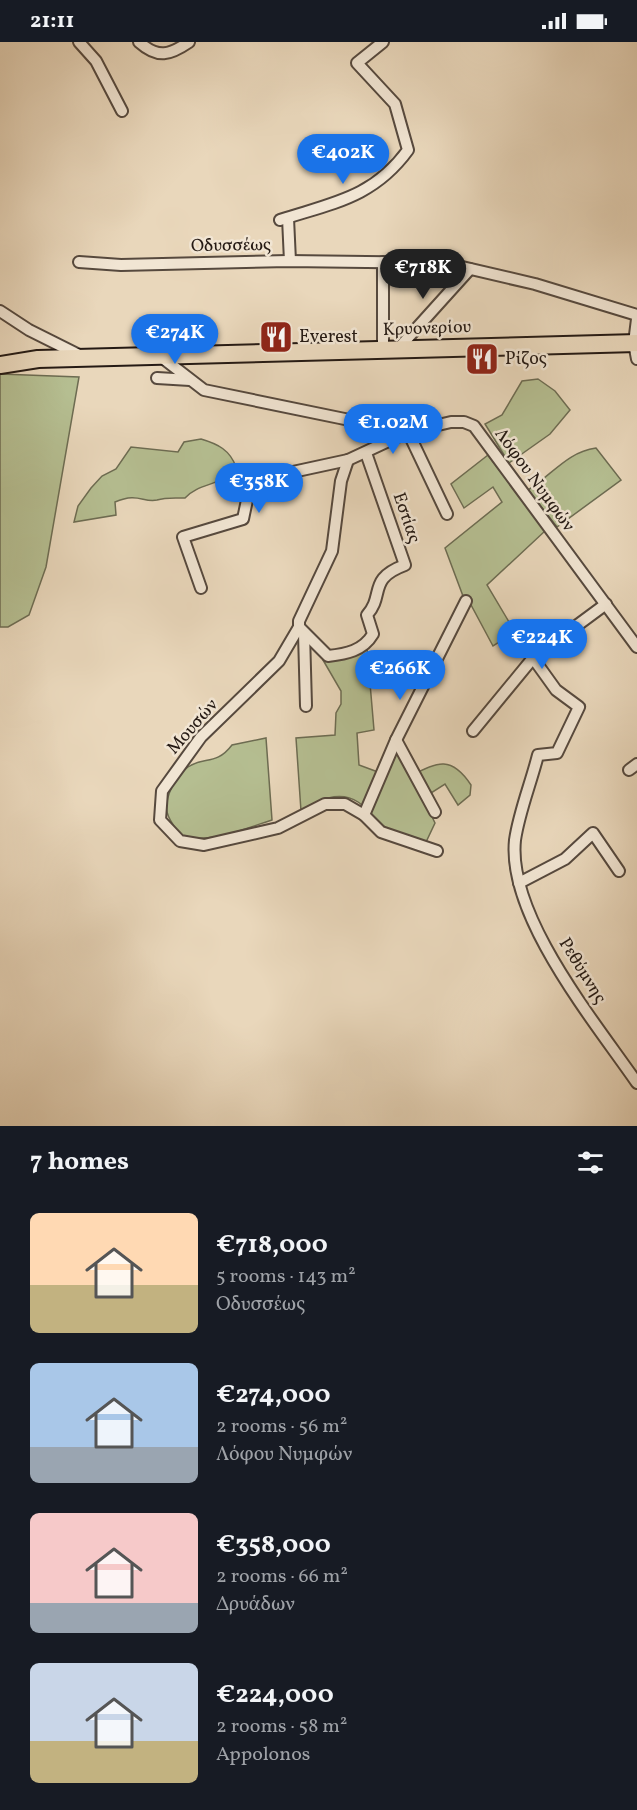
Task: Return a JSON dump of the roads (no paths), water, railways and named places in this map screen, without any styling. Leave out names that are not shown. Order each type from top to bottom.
[{"type":"main road","name":"Κρυονερίου","points":[[0,364],[38,359],[390,350],[636,348]]},
{"type":"main road","name":"Κρυονερίου","points":[[0,354],[38,359]]},
{"type":"street","points":[[79,42],[96,61],[122,111]]},
{"type":"street","points":[[139,42],[152,52],[164,55],[174,53],[189,42]]},
{"type":"street","points":[[290,261],[284,219],[319,210],[363,192],[385,177],[408,150],[395,104],[357,63],[381,42]]},
{"type":"street","name":"Οδυσσέως","points":[[79,262],[121,265],[290,261],[445,263],[535,284],[637,316]]},
{"type":"street","points":[[384,262],[390,350]]},
{"type":"street","points":[[390,350],[470,269]]},
{"type":"street","points":[[0,311],[29,330],[84,358]]},
{"type":"street","points":[[636,348],[637,316]]},
{"type":"street","name":"Λόφου Νυμφών","points":[[160,356],[204,390],[408,432],[451,422],[464,422],[474,426],[637,647]]},
{"type":"street","points":[[158,378],[191,381]]},
{"type":"street","points":[[201,588],[183,537],[243,519],[251,481],[348,460],[408,432],[447,514]]},
{"type":"street","name":"Εστίας","points":[[301,630],[328,656],[345,655],[359,648],[369,640],[372,627],[367,615],[375,603],[376,592],[382,579],[393,569],[405,565],[366,453]]},
{"type":"street","name":"Μουσών","points":[[348,460],[341,481],[332,551],[299,621],[301,630],[279,661],[201,737],[162,791],[160,820],[180,842],[204,845],[278,828],[325,804],[345,804],[364,815],[381,832],[436,851]]},
{"type":"street","points":[[364,815],[396,741],[466,601]]},
{"type":"street","points":[[473,731],[533,658],[606,604]]},
{"type":"street","points":[[301,630],[306,706]]},
{"type":"street","name":"Ρεθύμνης","points":[[533,658],[556,690],[579,707],[557,753],[538,755],[515,841],[519,883],[524,903],[562,973],[637,1083]]},
{"type":"street","points":[[396,741],[435,812]]},
{"type":"street","points":[[519,883],[566,859],[593,833],[619,871]]},
{"type":"place","name":"Everest","points":[[276,337]]},
{"type":"place","name":"Ρίζος","points":[[482,359]]}]
